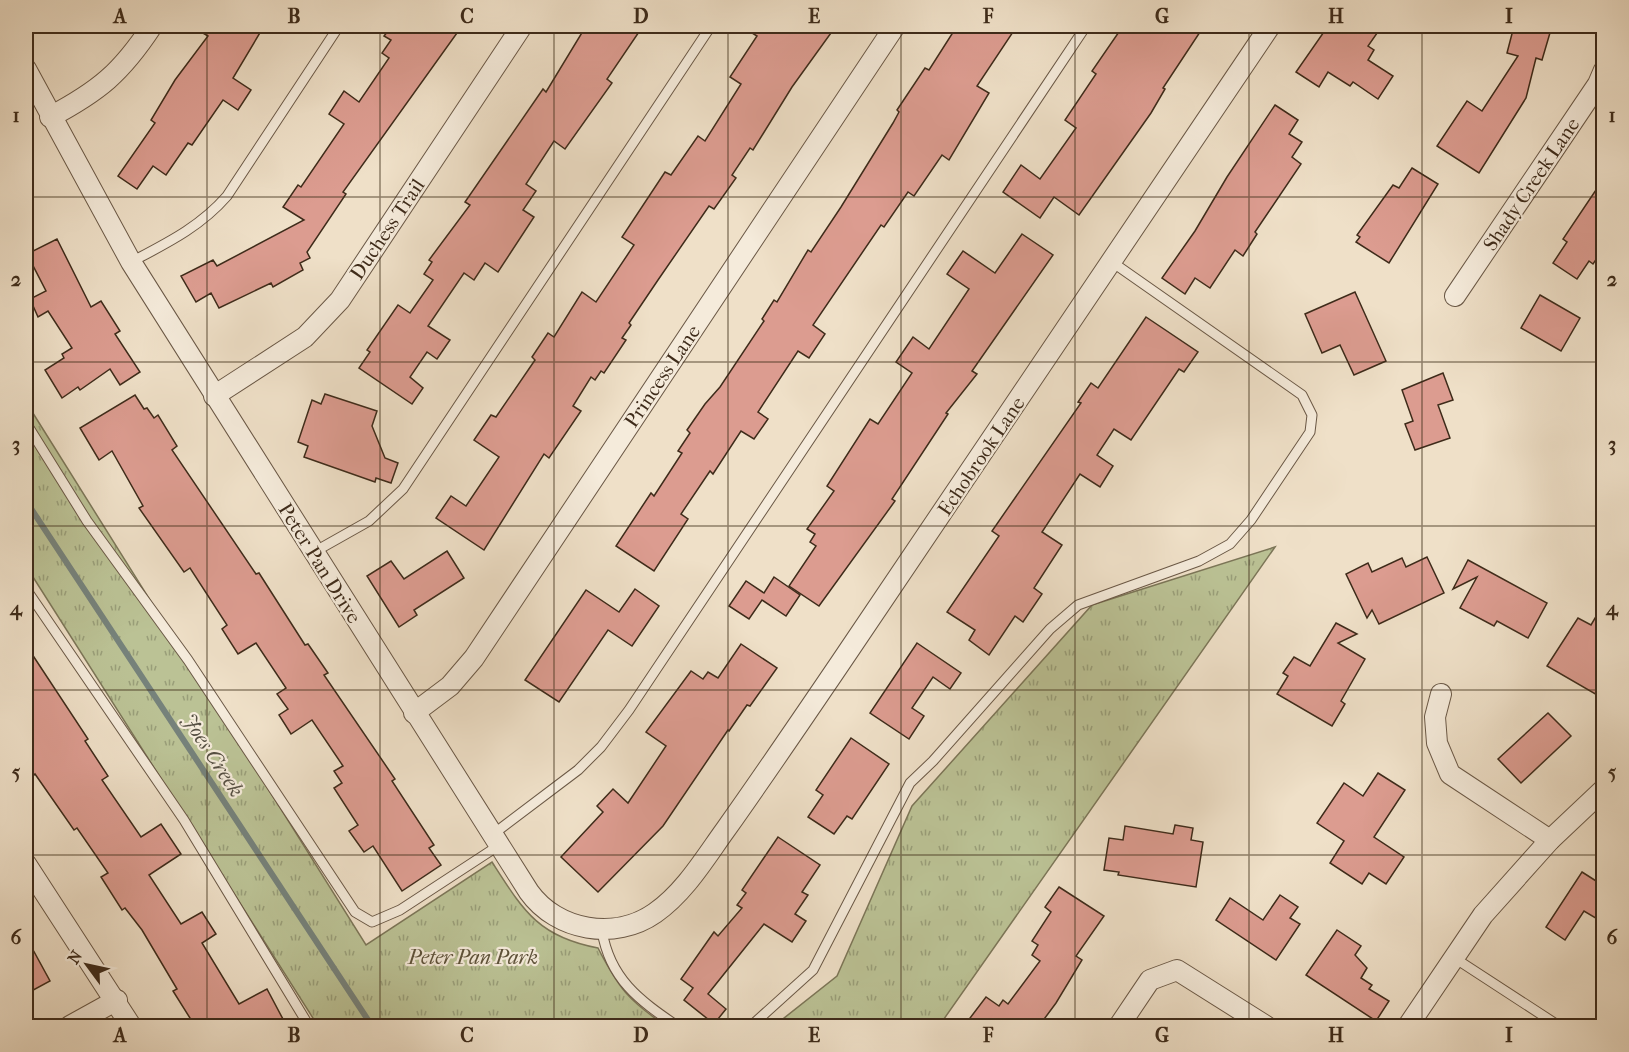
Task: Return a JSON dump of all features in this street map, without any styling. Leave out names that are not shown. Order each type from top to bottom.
[{"type":"street","points":[[50,117],[80,101],[111,79],[152,26]]},
{"type":"street","name":"Duchess Trail","points":[[214,396],[305,337],[340,300],[522,26]]},
{"type":"street","name":"Princess Lane","points":[[414,712],[450,686],[474,658],[895,26]]},
{"type":"street","name":"Echobrook Lane","points":[[687,883],[782,750],[1270,26]]},
{"type":"street","name":"Peter Pan Drive","points":[[26,69],[50,117],[131,261],[214,396],[536,902],[565,921],[602,931],[627,927],[654,914],[687,883]]},
{"type":"street","name":"Shady Creek Lane","points":[[1455,296],[1599,84],[1604,70]]},
{"type":"street","points":[[1441,694],[1435,717],[1437,743],[1450,774],[1550,840]]},
{"type":"street","points":[[1408,1026],[1483,915],[1550,840],[1600,797]]},
{"type":"street","points":[[27,869],[117,1000],[131,1026]]},
{"type":"street","points":[[1119,1026],[1150,980],[1178,970],[1266,1026]]},
{"type":"street","points":[[70,1026],[117,1000]]},
{"type":"lane","points":[[131,261],[179,237],[210,216],[227,196],[339,26]]},
{"type":"lane","points":[[314,552],[369,521],[403,489],[711,26]]},
{"type":"lane","points":[[26,423],[87,521],[188,660],[355,912],[372,922],[400,910],[495,840],[578,770],[601,747],[629,710],[1086,26]]},
{"type":"lane","points":[[751,1026],[813,970],[910,783],[933,761],[1050,629],[1078,605],[1199,561],[1230,544],[1251,520],[1310,432],[1312,416],[1302,395],[1112,262]]},
{"type":"lane","points":[[26,589],[184,820],[309,1026]]},
{"type":"lane","points":[[602,931],[605,952],[618,976],[642,1001],[677,1026]]},
{"type":"lane","points":[[1453,957],[1559,1026]]},
{"type":"green space","name":"Peter Pan Park","points":[[26,402],[366,945],[492,862],[513,894],[534,919],[560,937],[598,948],[612,974],[626,993],[642,1009],[666,1026],[318,1026],[26,566]]},
{"type":"green space","points":[[1275,547],[939,1026],[774,1026],[837,976],[912,806],[1092,605]]},
{"type":"building","points":[[191,26],[264,26],[233,78],[251,90],[238,110],[223,100],[192,145],[188,143],[166,175],[153,166],[137,189],[118,176],[155,123],[151,120],[175,80],[208,36]]},
{"type":"building","points":[[392,26],[462,26],[343,192],[346,194],[307,252],[310,258],[300,263],[303,270],[273,287],[271,283],[219,308],[211,293],[196,302],[181,276],[213,260],[217,266],[304,220],[283,207],[298,185],[301,187],[344,124],[329,114],[344,91],[359,102],[389,58],[382,53],[391,40],[384,36]]},
{"type":"building","points":[[586,26],[643,26],[607,79],[612,83],[565,149],[554,141],[526,184],[536,191],[523,210],[534,217],[498,272],[485,263],[474,280],[464,273],[428,326],[450,340],[437,359],[427,352],[410,377],[423,388],[412,404],[359,368],[370,352],[367,350],[398,305],[410,313],[433,280],[424,274],[432,262],[429,260],[470,205],[465,202],[543,89],[546,92]]},
{"type":"building","points":[[741,26],[836,26],[792,87],[753,150],[750,148],[732,175],[736,178],[714,209],[709,206],[629,323],[631,325],[622,338],[626,340],[604,373],[601,371],[595,380],[591,377],[573,406],[581,411],[549,458],[544,454],[484,550],[436,518],[451,496],[466,506],[499,457],[474,440],[491,415],[496,417],[535,360],[532,357],[548,333],[554,337],[582,292],[596,302],[634,245],[622,237],[665,172],[671,175],[698,136],[705,141],[741,84],[730,77],[757,36]]},
{"type":"building","points":[[957,26],[1017,26],[977,86],[989,93],[949,160],[942,155],[914,196],[908,192],[884,227],[881,225],[813,325],[825,334],[809,358],[798,351],[758,412],[768,419],[754,439],[741,431],[713,474],[710,471],[681,514],[688,519],[654,571],[616,546],[651,493],[654,496],[682,453],[678,451],[690,433],[687,430],[720,387],[764,321],[762,319],[774,300],[777,302],[808,250],[811,252],[893,123],[899,112],[897,110],[925,68],[929,70]]},
{"type":"building","points":[[1123,26],[1204,26],[1163,88],[1165,89],[1151,113],[1079,215],[1054,197],[1040,218],[1003,192],[1021,165],[1040,179],[1076,128],[1065,120],[1096,74],[1092,71]]},
{"type":"building","points":[[1328,26],[1382,26],[1368,46],[1374,50],[1368,60],[1393,76],[1378,99],[1353,82],[1350,86],[1328,72],[1319,87],[1296,72]]},
{"type":"building","points":[[1514,26],[1552,26],[1542,60],[1536,58],[1526,98],[1479,173],[1437,146],[1467,101],[1482,111],[1518,56],[1507,53]]},
{"type":"building","points":[[1275,105],[1298,120],[1289,134],[1302,142],[1292,157],[1301,164],[1255,232],[1257,234],[1243,256],[1235,250],[1210,288],[1195,278],[1185,294],[1162,278],[1195,231],[1227,177]]},
{"type":"building","points":[[1412,168],[1438,184],[1389,263],[1356,242],[1360,237],[1357,235],[1393,185],[1399,188]]},
{"type":"building","points":[[1604,178],[1604,248],[1593,264],[1589,261],[1577,279],[1553,263],[1567,242],[1563,239]]},
{"type":"building","points":[[1022,234],[1053,255],[972,371],[977,374],[946,413],[948,414],[892,499],[895,501],[819,606],[789,586],[816,546],[810,542],[815,534],[807,529],[834,491],[827,486],[870,419],[878,424],[912,373],[896,362],[913,337],[929,349],[969,289],[947,274],[963,251],[995,273]]},
{"type":"building","points":[[57,239],[91,307],[101,301],[120,331],[115,334],[140,372],[120,385],[110,369],[80,390],[78,387],[62,398],[45,370],[64,358],[62,354],[72,348],[48,311],[38,317],[30,299],[46,291],[27,254]]},
{"type":"building","points":[[1355,292],[1386,361],[1354,375],[1340,345],[1322,353],[1305,314]]},
{"type":"building","points":[[1540,295],[1580,318],[1561,351],[1521,328]]},
{"type":"building","points":[[1146,317],[1198,352],[1184,372],[1179,369],[1131,440],[1114,429],[1097,455],[1113,466],[1100,487],[1080,474],[1042,532],[1062,545],[1034,588],[1042,594],[1023,622],[1015,616],[989,655],[969,640],[975,630],[947,612],[999,536],[992,531],[1081,403],[1078,402],[1091,383],[1098,388]]},
{"type":"building","points":[[1443,373],[1453,400],[1438,405],[1450,438],[1415,450],[1405,424],[1413,421],[1402,390]]},
{"type":"building","points":[[325,394],[377,411],[372,426],[385,458],[398,463],[391,483],[376,478],[375,482],[304,457],[308,446],[298,442],[312,400],[321,404]]},
{"type":"building","points":[[135,395],[144,409],[147,408],[154,418],[158,415],[177,446],[172,450],[256,574],[259,573],[305,645],[308,644],[328,673],[324,675],[395,779],[392,781],[434,845],[429,848],[441,865],[402,891],[373,846],[364,852],[349,831],[358,825],[334,788],[342,783],[334,771],[343,766],[312,720],[291,734],[279,715],[288,709],[277,694],[286,688],[256,643],[238,654],[222,629],[227,625],[190,568],[184,572],[139,508],[143,506],[112,451],[99,460],[80,428]]},
{"type":"building","points":[[447,551],[464,578],[414,610],[417,615],[399,627],[367,576],[391,561],[404,579]]},
{"type":"building","points":[[1427,557],[1444,593],[1379,624],[1372,610],[1367,618],[1346,574],[1368,563],[1372,572],[1402,558],[1406,567]]},
{"type":"building","points":[[1468,560],[1547,603],[1528,638],[1497,621],[1494,626],[1460,608],[1477,577],[1453,589]]},
{"type":"building","points":[[774,577],[800,595],[786,616],[762,600],[749,619],[729,606],[746,581],[764,593]]},
{"type":"building","points":[[635,589],[659,606],[632,646],[608,630],[559,702],[525,680],[586,590],[619,612]]},
{"type":"building","points":[[1604,603],[1604,699],[1547,666],[1578,618],[1591,625]]},
{"type":"building","points":[[1336,623],[1357,634],[1338,643],[1365,659],[1341,701],[1345,704],[1332,726],[1277,694],[1288,676],[1283,673],[1294,657],[1310,666]]},
{"type":"building","points":[[917,643],[961,673],[950,689],[933,677],[912,708],[924,716],[909,739],[870,713]]},
{"type":"building","points":[[741,644],[777,668],[750,706],[747,705],[728,730],[663,826],[598,892],[561,857],[603,812],[597,806],[613,789],[628,803],[666,746],[646,732],[691,671],[703,679],[708,672],[718,678]]},
{"type":"building","points":[[26,645],[88,739],[85,741],[108,776],[102,780],[141,837],[161,824],[181,854],[149,875],[181,924],[202,912],[216,934],[202,943],[239,1004],[267,989],[284,1021],[274,1026],[195,1026],[173,991],[177,989],[142,930],[125,908],[122,910],[101,877],[108,873],[77,828],[74,830],[35,774],[33,776],[26,765]]},
{"type":"building","points":[[1548,713],[1571,736],[1521,783],[1498,759]]},
{"type":"building","points":[[851,738],[889,764],[852,819],[847,816],[834,834],[808,817],[823,795],[816,790]]},
{"type":"building","points":[[1378,773],[1405,790],[1374,837],[1404,857],[1386,884],[1369,873],[1362,884],[1330,863],[1344,841],[1317,823],[1344,783],[1363,796]]},
{"type":"building","points":[[1175,825],[1193,828],[1191,840],[1203,842],[1196,887],[1118,875],[1119,872],[1104,870],[1109,838],[1123,840],[1125,826],[1173,834]]},
{"type":"building","points":[[778,837],[820,865],[802,892],[808,895],[795,914],[806,921],[792,942],[764,924],[708,994],[726,1009],[714,1024],[684,1000],[693,988],[681,979],[714,932],[718,936],[742,908],[737,905],[746,893],[742,890]]},
{"type":"building","points":[[1582,872],[1604,886],[1604,923],[1584,911],[1565,940],[1546,927]]},
{"type":"building","points":[[1059,887],[1104,916],[1076,956],[1082,960],[1056,1003],[1039,1026],[964,1026],[986,997],[999,1006],[1003,1000],[1008,1004],[1040,961],[1032,955],[1038,945],[1032,941],[1051,912],[1045,907]]},
{"type":"building","points":[[1280,895],[1298,907],[1290,918],[1300,924],[1276,960],[1216,920],[1230,898],[1263,920]]},
{"type":"building","points":[[1337,930],[1361,946],[1355,955],[1367,968],[1361,978],[1372,985],[1369,989],[1389,1001],[1376,1021],[1306,975]]},
{"type":"building","points":[[26,937],[50,981],[26,994]]},
{"type":"waterway","name":"Joes Creek","points":[[26,501],[372,1026]]}]
